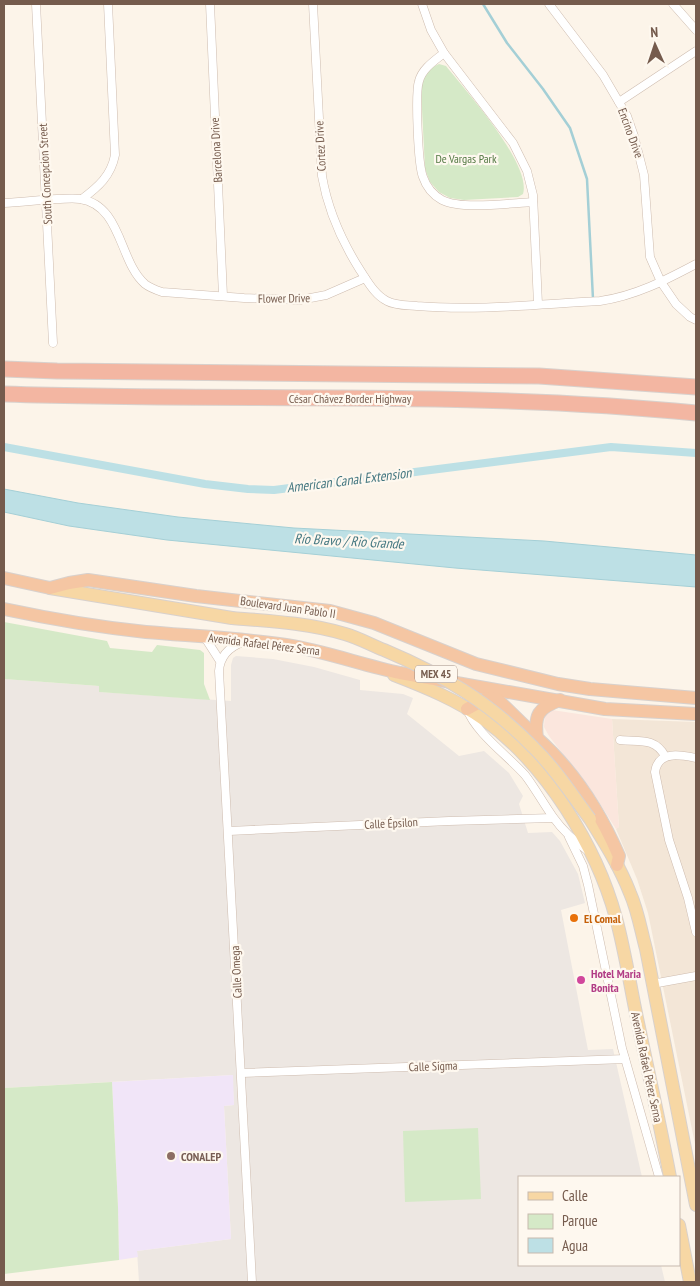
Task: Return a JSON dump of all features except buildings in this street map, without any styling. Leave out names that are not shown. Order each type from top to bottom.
[{"type":"highway","name":"César Chávez Border Highway","points":[[4,369],[521,376],[696,387]]},
{"type":"highway","name":"César Chávez Border Highway","points":[[4,394],[528,400],[641,407],[696,413]]},
{"type":"highway","name":"MEX 45","points":[[4,578],[50,588]]},
{"type":"highway","name":"Boulevard Juan Pablo II","points":[[50,588],[79,580],[88,580],[196,596],[330,611],[374,623],[476,664],[550,682],[590,689],[696,698]]},
{"type":"highway","name":"Avenida Rafael Pérez Serna","points":[[4,609],[82,624],[146,632],[247,640],[307,648],[328,652],[377,668]]},
{"type":"highway","points":[[377,668],[604,708],[696,714]]},
{"type":"highway","points":[[467,709],[488,698],[496,699],[558,759],[571,774],[601,819],[620,856],[617,865]]},
{"type":"highway","points":[[537,738],[536,722],[539,712],[545,706],[560,700]]},
{"type":"main road","name":"Avenida Rafael Pérez Serna","points":[[50,588],[232,618],[290,623],[346,634],[415,663],[474,696],[533,747],[549,764],[590,819],[617,865],[631,894],[652,984],[696,1204]]},
{"type":"main road","name":"Avenida Rafael Pérez Serna","points":[[377,668],[444,696],[476,714],[502,733],[547,781],[567,811],[601,876],[616,917],[670,1176]]},
{"type":"main road","points":[[680,1231],[690,1282]]},
{"type":"street","name":"South Concepcion Street","points":[[36,4],[53,343]]},
{"type":"street","points":[[4,203],[82,199],[106,177],[111,169],[115,156],[108,4]]},
{"type":"street","name":"Barcelona Drive","points":[[210,4],[223,296]]},
{"type":"street","name":"Cortez Drive","points":[[314,4],[322,176],[325,194],[336,227],[365,278]]},
{"type":"street","points":[[422,4],[431,30],[444,53],[513,143],[527,172],[533,202],[538,304]]},
{"type":"street","name":"Encino Drive","points":[[549,4],[603,75],[629,123],[640,155],[646,185],[648,246],[652,262],[661,282]]},
{"type":"street","points":[[674,4],[696,30]]},
{"type":"street","points":[[619,102],[696,51]]},
{"type":"street","points":[[444,53],[422,74],[417,91],[420,166],[426,184],[442,200],[459,205],[533,202]]},
{"type":"street","name":"Flower Drive","points":[[82,199],[101,210],[112,222],[134,272],[146,285],[162,292],[287,300],[310,299],[344,289],[365,278]]},
{"type":"street","points":[[365,278],[386,301],[396,304],[453,308],[615,299],[661,282],[696,264]]},
{"type":"street","points":[[661,282],[680,309],[696,320]]},
{"type":"street","points":[[204,636],[220,661],[230,649],[247,640]]},
{"type":"street","name":"Calle Omega","points":[[220,661],[252,1282]]},
{"type":"street","points":[[467,709],[470,718],[477,727],[525,776],[553,818],[569,837],[590,853]]},
{"type":"street","points":[[620,740],[654,743],[661,748],[666,756]]},
{"type":"street","points":[[696,758],[674,754],[666,756],[658,762],[656,768],[668,840],[688,898],[696,932]]},
{"type":"street","name":"Calle Épsilon","points":[[229,831],[449,820],[553,818]]},
{"type":"street","points":[[569,837],[583,866],[588,884],[625,1059],[659,1176]]},
{"type":"street","points":[[652,984],[696,976]]},
{"type":"street","name":"Calle Sigma","points":[[242,1073],[625,1059]]},
{"type":"shaded area","points":[[236,656],[273,659],[314,667],[360,680],[360,690],[403,694],[413,698],[407,714],[459,756],[484,751],[509,773],[523,796],[519,804],[528,833],[552,832],[560,841],[578,874],[585,903],[561,910],[588,1050],[613,1049],[642,1176],[518,1176],[518,1266],[661,1266],[665,1282],[139,1282],[137,1251],[231,1239],[224,1106],[234,1105],[232,1075],[4,1088],[4,679],[99,686],[100,692],[231,701],[231,665],[233,658]]},
{"type":"shaded area","points":[[552,710],[612,719],[619,827],[616,829],[595,796],[544,727],[545,712]]},
{"type":"shaded area","points":[[612,719],[696,722],[696,1149],[648,913],[637,879],[616,829],[619,827]]},
{"type":"shaded area","name":"CONALEP","points":[[233,1075],[234,1105],[224,1106],[231,1239],[137,1251],[138,1257],[119,1260],[112,1082]]},
{"type":"green space","name":"De Vargas Park","points":[[439,64],[446,66],[481,109],[508,147],[523,181],[523,194],[518,197],[464,200],[450,198],[439,192],[430,182],[425,169],[421,89],[426,74],[431,68]]},
{"type":"green space","points":[[4,622],[107,641],[110,648],[152,652],[157,645],[200,650],[204,653],[204,684],[210,700],[99,692],[99,686],[4,679]]},
{"type":"green space","points":[[112,1082],[119,1260],[4,1274],[4,1088]]},
{"type":"green space","points":[[478,1128],[481,1199],[405,1202],[403,1131]]},
{"type":"water","name":"Río Bravo / Rio Grande","points":[[4,489],[78,503],[178,517],[294,528],[544,541],[696,555],[696,587],[455,568],[167,540],[69,526],[4,512]]},
{"type":"waterway","points":[[483,4],[507,43],[543,89],[570,128],[587,179],[593,299]]},
{"type":"waterway","name":"American Canal Extension","points":[[4,447],[205,484],[274,490],[611,447],[696,453]]},
{"type":"place","name":"El Comal","points":[[574,918]]},
{"type":"place","name":"Hotel Maria Bonita","points":[[581,980]]},
{"type":"place","name":"CONALEP","points":[[171,1156]]}]
